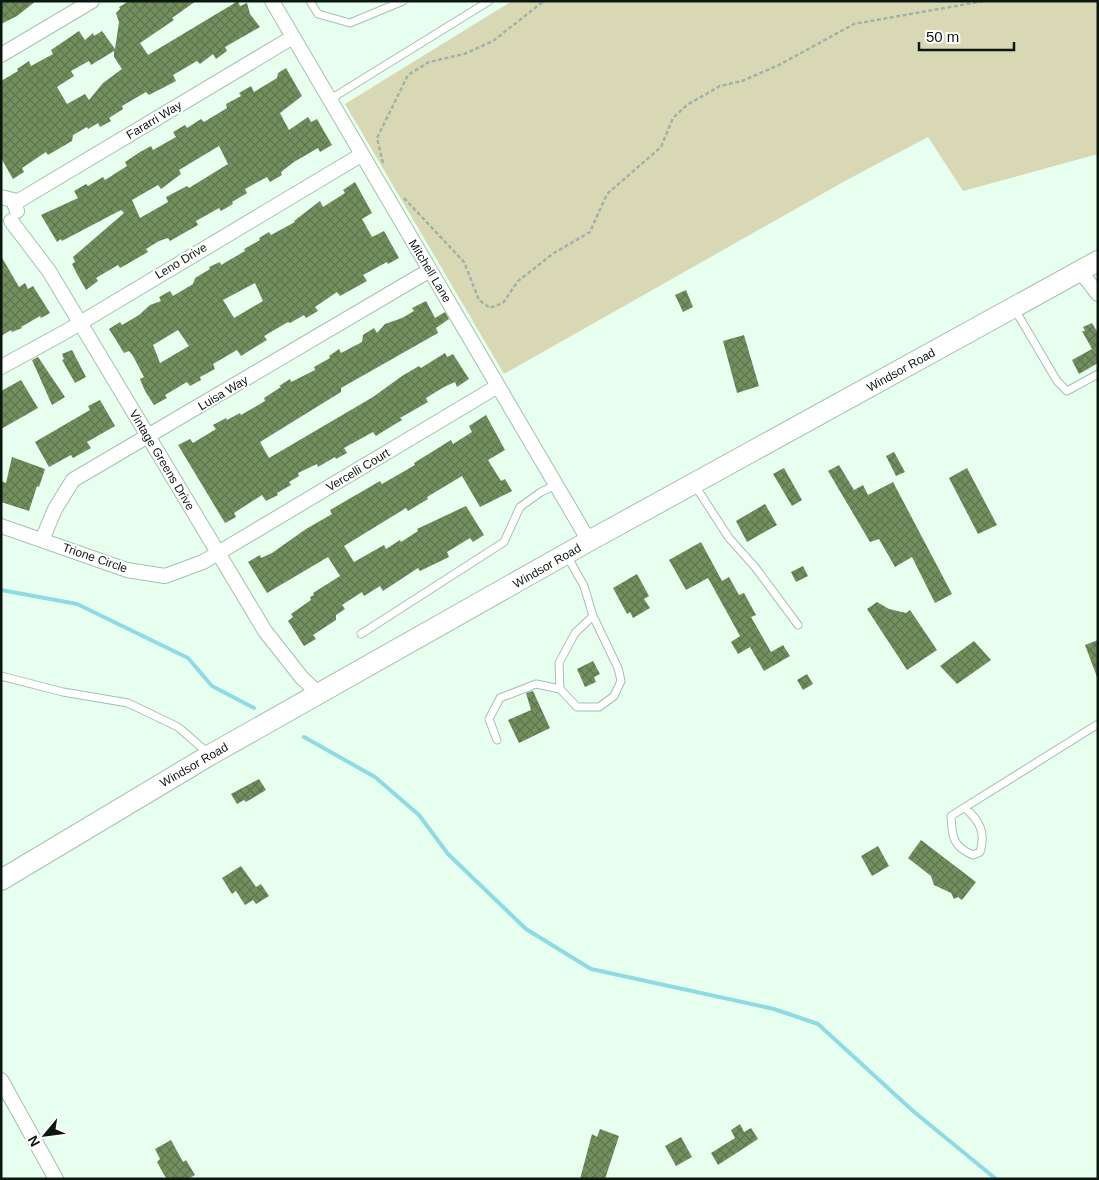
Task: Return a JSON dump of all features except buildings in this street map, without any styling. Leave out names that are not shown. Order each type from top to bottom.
[{"type":"main road","name":"Windsor Road","points":[[1,880],[210,755],[320,695],[566,554],[1098,261]]},
{"type":"street","points":[[1,55],[92,1]]},
{"type":"street","name":"Mitchell Lane","points":[[272,1],[589,542]]},
{"type":"street","name":"Fararri Way","points":[[15,204],[293,38]]},
{"type":"street","name":"Leno Drive","points":[[1,367],[361,155]]},
{"type":"street","points":[[1,197],[10,198],[15,204],[16,215],[6,222]]},
{"type":"street","name":"Vintage Greens Drive","points":[[6,222],[49,271],[265,631],[302,678],[320,695]]},
{"type":"street","name":"Luisa Way","points":[[42,540],[55,509],[73,480],[430,270]]},
{"type":"street","points":[[1080,271],[1098,294]]},
{"type":"street","name":"Vercelli Court","points":[[218,554],[498,386]]},
{"type":"street","name":"Trione Circle","points":[[1,526],[127,570],[165,576],[203,562],[218,554]]},
{"type":"street","points":[[1,1080],[56,1179]]},
{"type":"lane","points":[[310,1],[318,14],[350,23],[402,1]]},
{"type":"lane","points":[[329,100],[488,1]]},
{"type":"lane","points":[[1014,308],[1057,380],[1067,391],[1098,374]]},
{"type":"lane","points":[[694,484],[729,538],[754,567],[798,625]]},
{"type":"lane","points":[[362,634],[504,542],[520,507],[540,492],[556,485]]},
{"type":"lane","points":[[497,740],[489,719],[500,698],[536,684],[560,689],[577,707],[599,707],[614,696],[621,681],[618,668],[594,616],[584,586],[566,554]]},
{"type":"lane","points":[[560,689],[559,663],[575,633],[594,616]]},
{"type":"lane","points":[[1,676],[63,692],[128,703],[178,727],[210,755]]},
{"type":"lane","points":[[965,808],[976,817],[984,840],[980,852],[973,855],[960,850],[952,835],[951,816],[1098,724]]},
{"type":"path","points":[[387,170],[380,153],[377,138],[408,75],[429,62],[464,54],[493,41],[517,25],[544,1]]},
{"type":"path","points":[[400,192],[416,213],[464,262],[479,300],[490,308],[497,307],[503,303],[518,281],[554,253],[590,232],[607,194],[661,147],[673,118],[688,105],[720,86],[742,81],[779,65],[854,24],[984,1]]},
{"type":"green space","points":[[512,1],[1098,1],[1098,154],[963,191],[928,137],[845,181],[504,374],[345,104]]},
{"type":"waterway","points":[[1,590],[77,604],[188,658],[212,686],[254,708]]},
{"type":"waterway","points":[[304,737],[375,777],[419,815],[448,854],[526,929],[591,969],[774,1009],[818,1024],[913,1111],[996,1179]]}]
